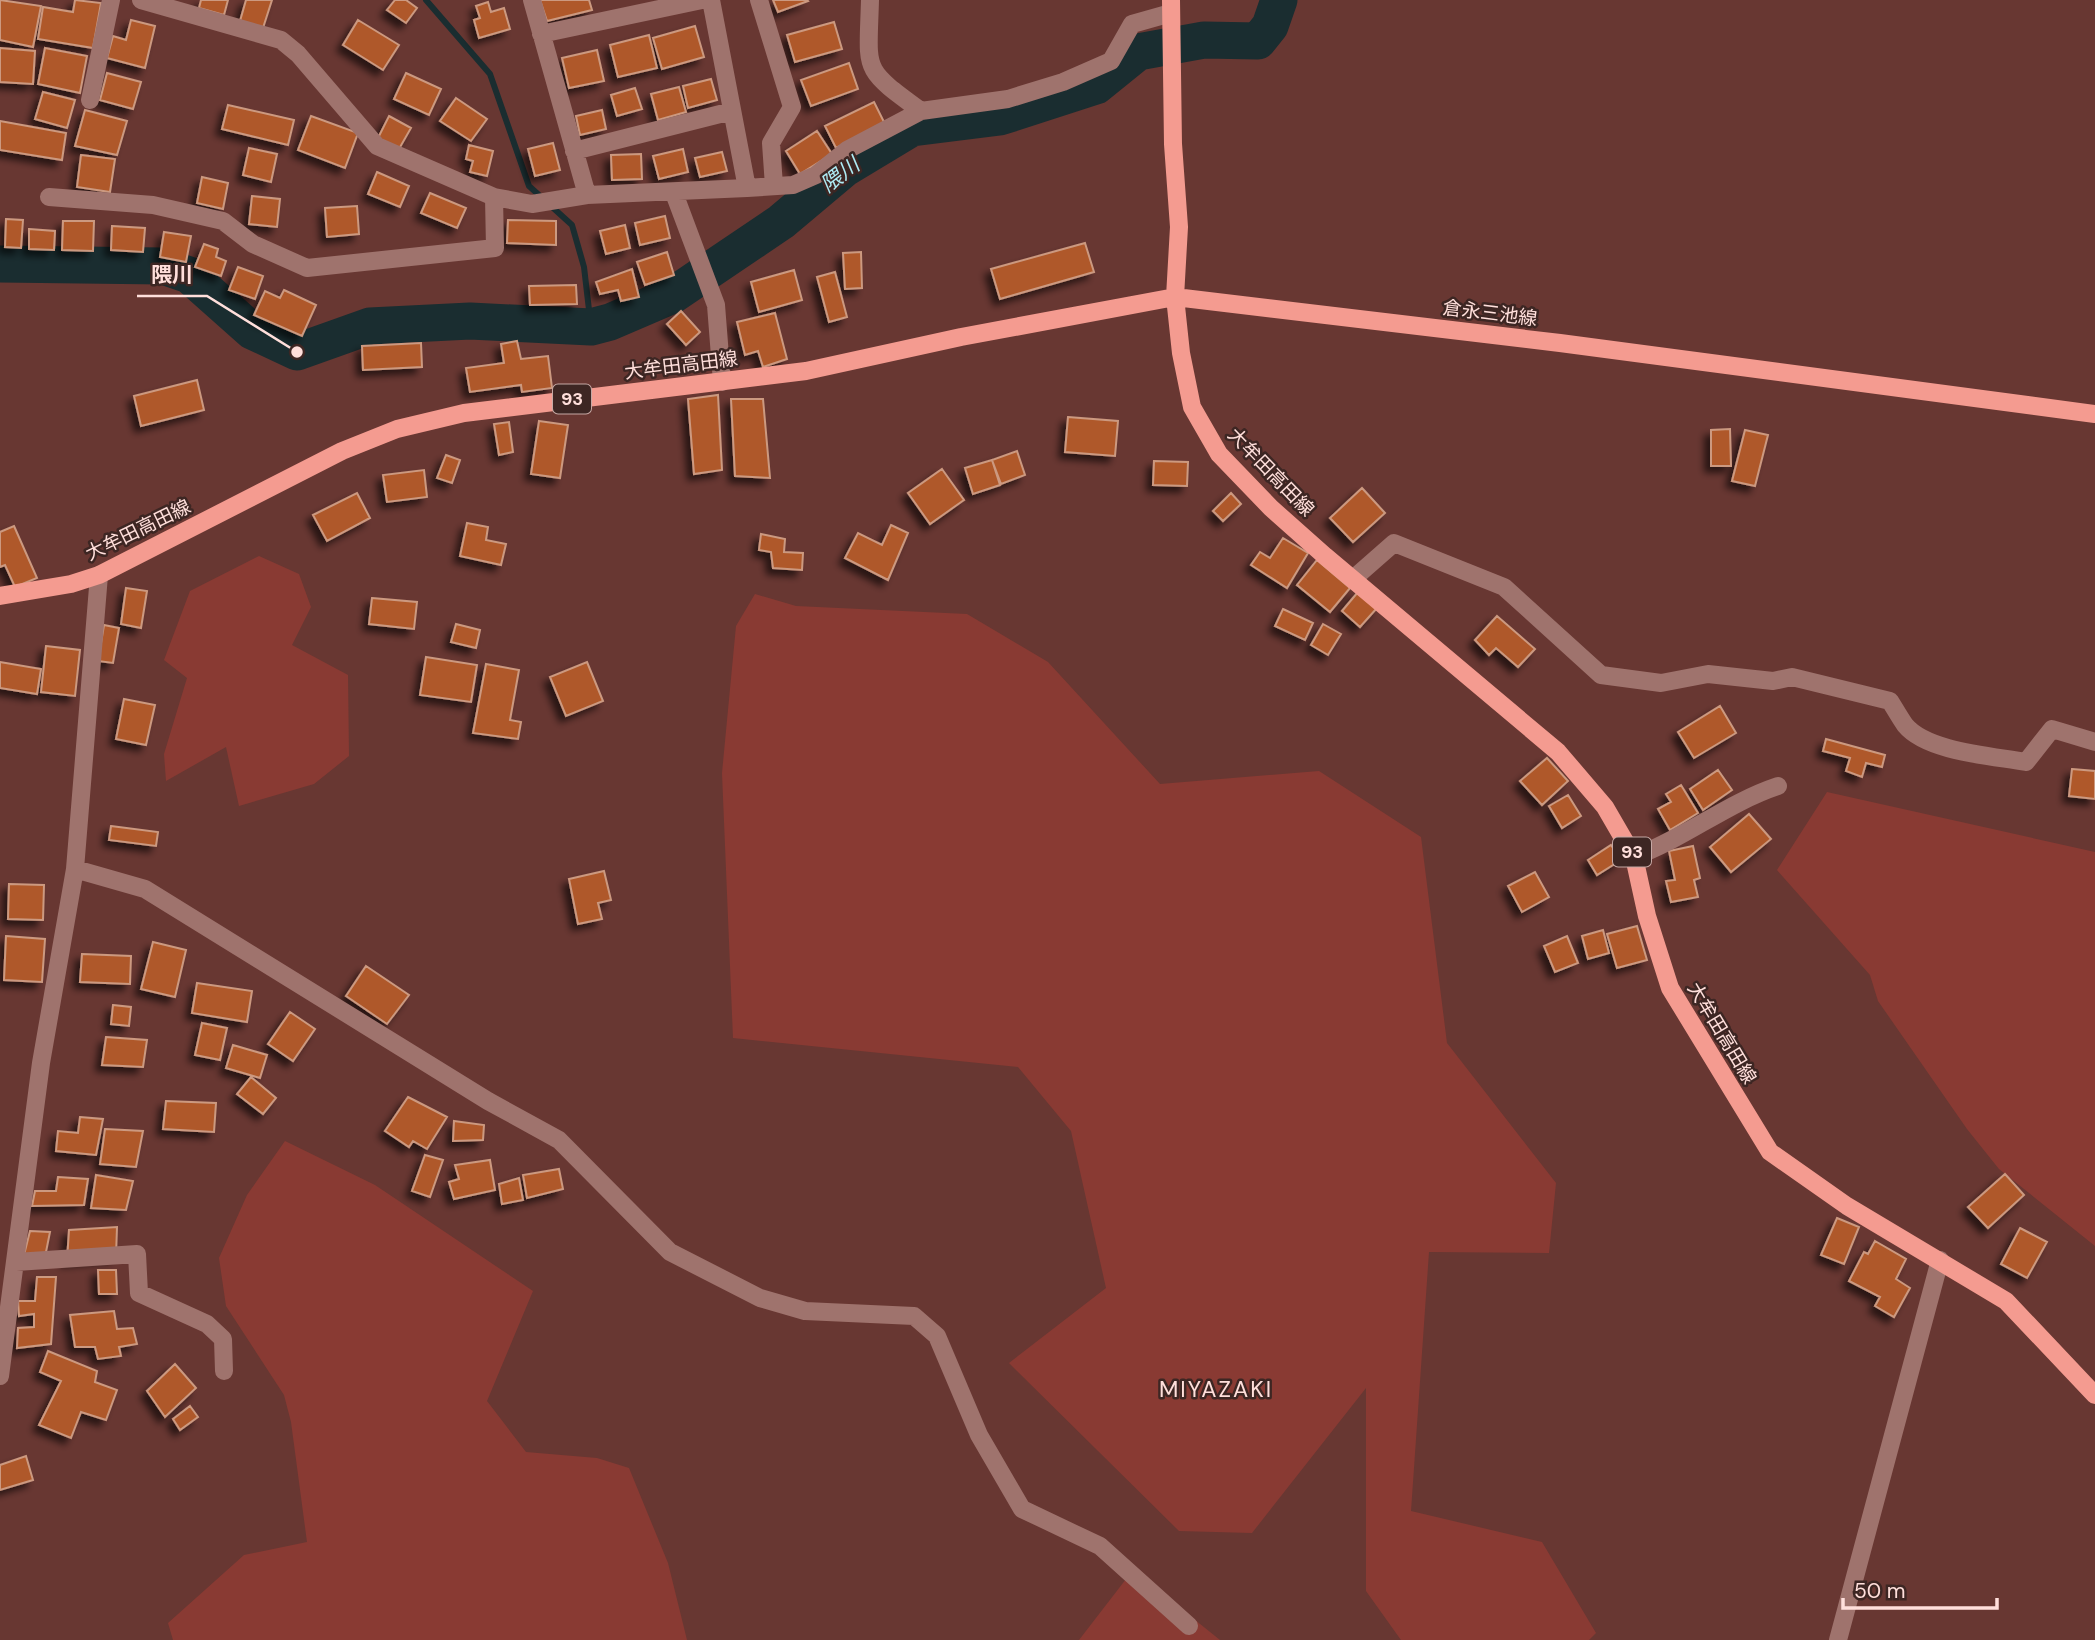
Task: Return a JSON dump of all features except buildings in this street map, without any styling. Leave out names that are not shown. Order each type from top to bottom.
[{"type":"main road","points":[[1171,7],[1172,91],[1180,226],[1175,297]]},
{"type":"main road","name":"大牟田高田線","points":[[0,596],[71,584],[99,575],[342,451],[397,429],[464,412],[806,371],[961,337],[1175,297],[1181,353],[1192,407],[1219,454],[1271,508],[1558,752],[1605,807],[1634,857],[1647,916],[1670,988],[1770,1152],[1824,1191],[2006,1301],[2095,1395]]},
{"type":"main road","name":"倉永三池線","points":[[1175,297],[1518,338],[2095,414]]},
{"type":"street","points":[[90,100],[111,0]]},
{"type":"street","points":[[141,0],[281,40],[298,54],[377,146],[494,197],[537,204],[587,195],[674,194],[793,185],[816,175],[847,150],[922,111],[1008,99],[1063,82],[1111,61],[1132,24],[1171,7]]},
{"type":"street","points":[[532,0],[587,195]]},
{"type":"street","points":[[541,34],[702,0]]},
{"type":"street","points":[[712,0],[747,188]]},
{"type":"street","points":[[759,0],[792,107],[771,143],[774,186]]},
{"type":"street","points":[[870,0],[869,64],[879,80],[922,111]]},
{"type":"street","points":[[574,151],[732,111]]},
{"type":"street","points":[[674,194],[716,305],[722,382]]},
{"type":"street","points":[[49,197],[153,205],[223,221],[253,244],[307,268],[495,248],[494,197]]},
{"type":"street","points":[[1353,579],[1394,543],[1504,587],[1601,675],[1661,683],[1707,674],[1773,681],[1792,677],[1890,701],[1906,726],[1924,739],[1944,746],[2026,762],[2052,729],[2095,742]]},
{"type":"street","points":[[0,1376],[41,1063],[75,869],[99,575]]},
{"type":"street","points":[[1634,857],[1663,846],[1746,797],[1778,786]]},
{"type":"street","points":[[75,869],[145,889],[476,1094],[559,1140],[670,1252],[681,1258],[760,1298],[804,1311],[914,1316],[937,1336],[979,1435],[1022,1509],[1100,1546],[1189,1626]]},
{"type":"street","points":[[16,1262],[137,1254],[139,1293],[207,1324],[223,1339],[224,1371]]},
{"type":"street","points":[[1838,1640],[1940,1259]]},
{"type":"shaded area","points":[[259,556],[299,574],[311,607],[292,645],[348,675],[349,756],[314,784],[239,806],[226,747],[166,781],[164,754],[187,678],[164,660],[190,591]]},
{"type":"shaded area","points":[[755,594],[796,606],[967,614],[1048,662],[1160,784],[1319,771],[1421,837],[1447,1043],[1556,1183],[1549,1253],[1429,1252],[1411,1511],[1542,1542],[1596,1633],[1589,1640],[1401,1640],[1366,1591],[1366,1388],[1252,1533],[1179,1531],[1009,1363],[1106,1288],[1071,1131],[1018,1067],[733,1038],[722,773],[736,626]]},
{"type":"shaded area","points":[[1827,792],[2095,852],[2095,1246],[1999,1169],[1967,1129],[1878,1001],[1870,975],[1777,870]]},
{"type":"shaded area","points":[[285,1141],[375,1185],[533,1291],[487,1401],[526,1452],[597,1458],[629,1468],[668,1563],[687,1640],[173,1640],[168,1623],[244,1555],[307,1542],[291,1422],[284,1395],[226,1306],[219,1258],[247,1195]]},
{"type":"shaded area","points":[[1133,1570],[1220,1640],[1079,1640]]},
{"type":"waterway","points":[[426,0],[490,74],[529,186],[572,225],[584,267],[591,327]]},
{"type":"waterway","name":"隈川","points":[[0,264],[163,266],[189,275],[252,331],[297,352],[370,326],[470,321],[591,327],[610,322],[673,295],[781,222],[844,169],[912,128],[1000,117],[1096,86],[1138,52],[1204,40],[1258,41],[1270,26],[1279,0]]},
{"type":"place","name":"隈川","points":[[297,352]]},
{"type":"district","name":"MIYAZAKI","points":[[1216,1389]]}]
